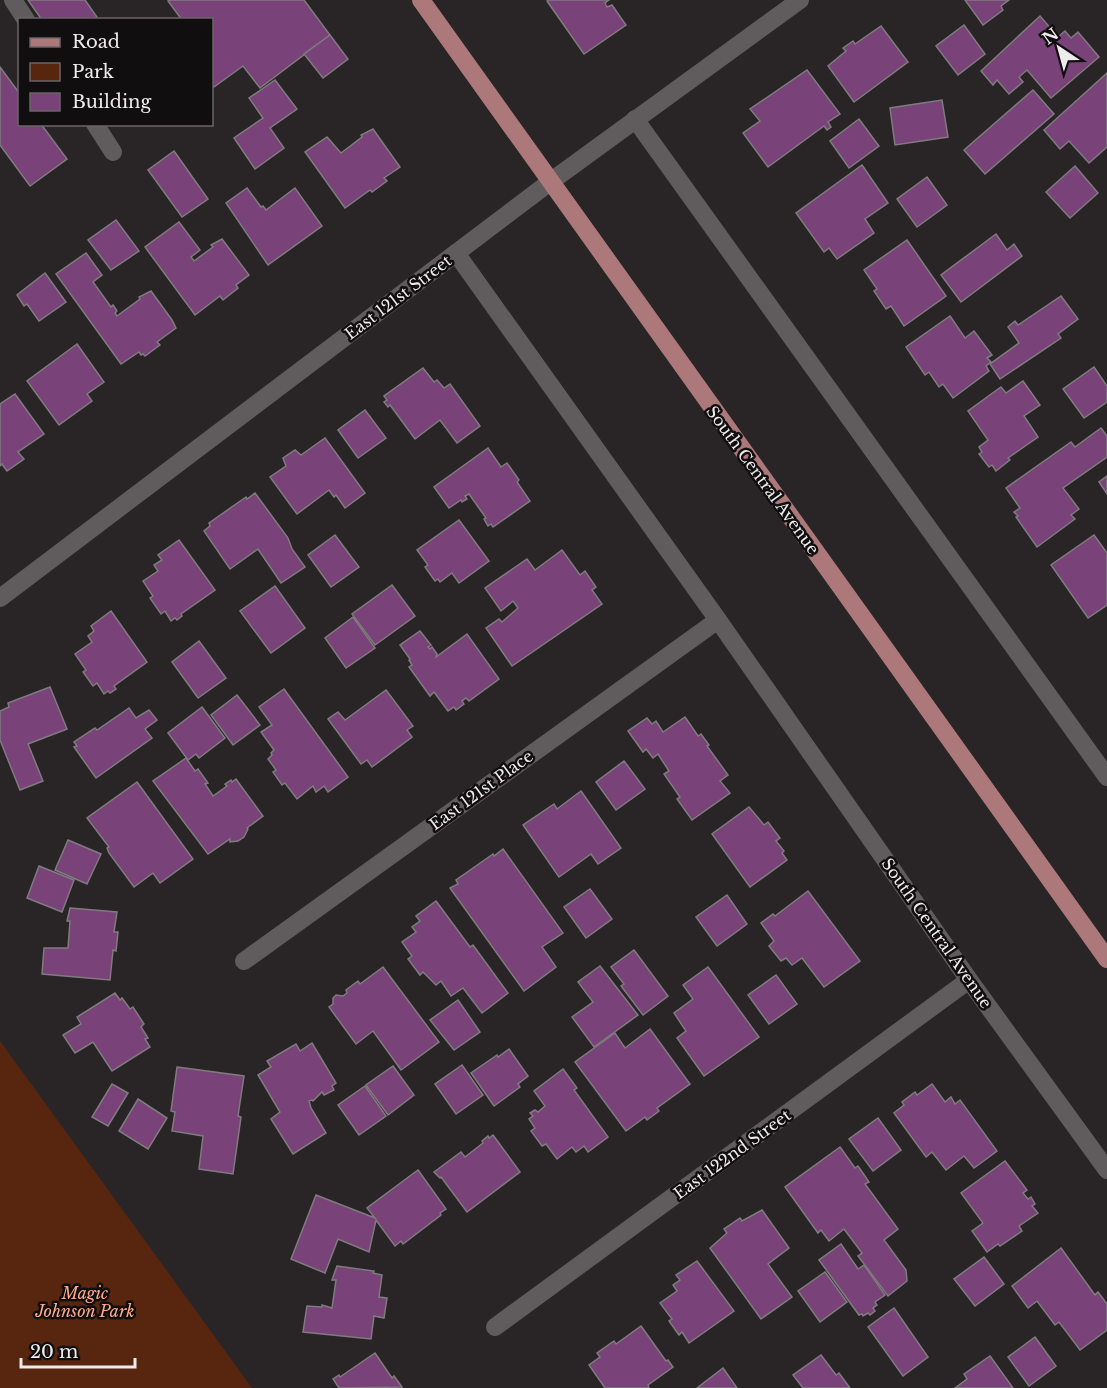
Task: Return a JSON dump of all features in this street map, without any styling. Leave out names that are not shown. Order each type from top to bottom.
[{"type":"main road","name":"South Central Avenue","points":[[421,0],[1107,959]]},
{"type":"street","points":[[13,0],[25,18]]},
{"type":"street","name":"East 121st Street","points":[[0,598],[550,182],[800,0]]},
{"type":"street","points":[[635,119],[1107,777]]},
{"type":"street","points":[[96,126],[113,152]]},
{"type":"street","name":"South Central Avenue","points":[[456,253],[718,620],[969,980],[1107,1170]]},
{"type":"street","name":"East 121st Place","points":[[244,961],[718,620]]},
{"type":"street","name":"East 122nd Street","points":[[495,1327],[969,980]]},
{"type":"green space","name":"Magic Johnson Park","points":[[0,1041],[252,1388],[0,1388]]},
{"type":"building","points":[[28,0],[85,0],[98,18],[41,18]]},
{"type":"building","points":[[304,0],[330,35],[260,88],[243,66],[214,87],[213,18],[181,18],[168,1]]},
{"type":"building","points":[[548,0],[609,0],[605,3],[607,7],[612,5],[626,25],[584,54]]},
{"type":"building","points":[[965,0],[1009,0],[1001,6],[1003,10],[983,25]]},
{"type":"building","points":[[1040,16],[1058,37],[1065,31],[1071,38],[1078,32],[1099,57],[1051,98],[1027,70],[1019,77],[1023,82],[1009,94],[997,80],[993,85],[981,71]]},
{"type":"building","points":[[964,25],[985,54],[958,75],[936,46]]},
{"type":"building","points":[[881,26],[908,62],[854,102],[828,66],[846,51],[843,48],[853,41],[855,44]]},
{"type":"building","points":[[330,35],[348,59],[323,78],[304,54]]},
{"type":"building","points":[[0,67],[18,91],[18,126],[42,126],[67,159],[30,186],[0,145]]},
{"type":"building","points":[[807,70],[840,114],[828,122],[831,127],[827,130],[824,126],[768,167],[743,133],[760,121],[750,109]]},
{"type":"building","points":[[1107,73],[1107,147],[1089,163],[1069,141],[1060,149],[1044,130]]},
{"type":"building","points":[[275,80],[297,109],[270,128],[284,148],[255,169],[234,138],[263,118],[249,98]]},
{"type":"building","points":[[1033,90],[1054,114],[985,174],[964,150]]},
{"type":"building","points":[[942,100],[948,137],[895,145],[890,108]]},
{"type":"building","points":[[859,119],[879,146],[849,168],[830,141]]},
{"type":"building","points":[[373,129],[400,167],[384,178],[387,181],[345,208],[305,152],[327,137],[341,153],[362,137],[361,135]]},
{"type":"building","points":[[174,151],[208,199],[182,217],[148,170]]},
{"type":"building","points":[[862,165],[888,203],[865,219],[874,233],[837,259],[829,248],[824,252],[796,213]]},
{"type":"building","points":[[1075,166],[1098,193],[1070,218],[1046,192]]},
{"type":"building","points":[[927,177],[947,205],[917,227],[897,199]]},
{"type":"building","points":[[247,188],[261,207],[263,206],[266,210],[295,188],[322,226],[268,265],[226,203]]},
{"type":"building","points":[[116,220],[139,251],[111,270],[88,240]]},
{"type":"building","points":[[179,222],[200,250],[191,257],[194,261],[213,247],[211,245],[222,239],[249,275],[236,285],[238,288],[223,300],[220,296],[195,315],[145,247]]},
{"type":"building","points":[[996,234],[1007,250],[1014,244],[1022,256],[961,302],[941,275]]},
{"type":"building","points":[[907,240],[946,296],[904,326],[891,306],[886,309],[874,291],[877,289],[864,270]]},
{"type":"building","points":[[86,253],[102,275],[93,282],[111,307],[113,305],[117,316],[140,299],[139,297],[151,291],[172,320],[176,328],[157,342],[160,345],[145,356],[139,352],[121,364],[56,274]]},
{"type":"building","points":[[45,273],[66,302],[39,321],[27,304],[24,306],[17,295]]},
{"type":"building","points":[[1061,296],[1078,319],[1058,334],[1061,338],[1000,379],[990,364],[1019,343],[1008,327],[1015,321],[1018,325]]},
{"type":"building","points":[[950,316],[965,338],[974,331],[992,355],[987,358],[991,362],[986,366],[989,371],[953,398],[943,384],[939,387],[929,372],[925,375],[906,347]]},
{"type":"building","points":[[77,344],[104,382],[87,394],[92,401],[59,425],[27,381]]},
{"type":"building","points":[[1094,367],[1107,386],[1107,402],[1084,418],[1063,389]]},
{"type":"building","points":[[423,368],[434,382],[437,380],[444,388],[450,384],[480,426],[457,443],[440,420],[415,439],[390,405],[388,407],[384,402],[387,400],[384,396]]},
{"type":"building","points":[[1023,381],[1040,405],[1024,416],[1038,437],[1008,458],[1010,460],[996,471],[992,465],[989,467],[979,454],[982,452],[979,447],[988,440],[968,411],[1001,387],[1006,393]]},
{"type":"building","points":[[15,394],[44,434],[18,452],[24,459],[7,471],[2,464],[0,466],[0,404]]},
{"type":"building","points":[[365,410],[386,438],[358,458],[338,430]]},
{"type":"building","points":[[1101,428],[1107,436],[1107,457],[1063,488],[1079,509],[1071,515],[1075,519],[1037,547],[1016,517],[1018,516],[1014,512],[1020,508],[1006,488],[1071,442],[1075,447]]},
{"type":"building","points":[[325,438],[365,493],[345,508],[336,495],[334,497],[329,490],[297,514],[270,477],[286,466],[283,458],[295,450],[301,455]]},
{"type":"building","points":[[488,448],[501,467],[507,463],[530,501],[493,527],[491,524],[488,526],[484,519],[486,518],[469,494],[465,496],[467,499],[449,508],[434,487]]},
{"type":"building","points":[[1107,476],[1107,494],[1099,482]]},
{"type":"building","points":[[255,493],[288,538],[292,549],[305,567],[281,583],[258,549],[230,569],[204,531],[210,526],[209,523]]},
{"type":"building","points":[[459,520],[489,561],[459,583],[452,573],[440,582],[438,579],[435,581],[425,567],[428,565],[417,550]]},
{"type":"building","points":[[335,535],[359,567],[331,587],[308,555]]},
{"type":"building","points":[[1094,535],[1107,553],[1107,605],[1088,618],[1051,565]]},
{"type":"building","points":[[179,540],[215,590],[181,614],[182,616],[177,620],[175,618],[171,621],[165,611],[161,614],[150,598],[153,596],[143,581],[158,571],[154,565],[162,560],[158,555]]},
{"type":"building","points":[[562,550],[580,575],[585,571],[596,587],[592,590],[602,604],[512,666],[486,628],[499,619],[502,622],[518,608],[513,601],[501,611],[485,588],[527,559],[535,570]]},
{"type":"building","points":[[392,585],[415,616],[375,645],[352,614]]},
{"type":"building","points":[[275,586],[305,628],[271,653],[240,611]]},
{"type":"building","points":[[111,611],[147,662],[114,686],[116,689],[104,694],[97,683],[93,686],[83,672],[86,670],[75,654],[92,642],[88,636],[94,631],[91,626]]},
{"type":"building","points":[[353,617],[375,648],[346,668],[325,638]]},
{"type":"building","points":[[420,631],[431,645],[428,647],[430,649],[432,647],[437,654],[436,657],[467,634],[499,679],[469,701],[466,698],[462,701],[464,704],[456,710],[454,707],[448,711],[434,692],[430,696],[409,667],[412,665],[410,659],[400,645]]},
{"type":"building","points":[[199,641],[226,678],[198,698],[172,662]]},
{"type":"building","points":[[50,687],[67,729],[28,744],[43,781],[20,790],[0,740],[0,711],[9,707],[8,703]]},
{"type":"building","points":[[284,689],[348,777],[328,792],[324,786],[316,792],[313,786],[297,799],[285,783],[282,785],[273,772],[276,770],[268,759],[274,750],[261,732],[272,725],[259,707]]},
{"type":"building","points":[[386,690],[413,726],[407,730],[412,737],[372,767],[367,760],[361,764],[328,719],[338,712],[345,720]]},
{"type":"building","points":[[237,695],[260,725],[233,745],[211,715]]},
{"type":"building","points":[[202,707],[225,738],[199,758],[196,754],[188,760],[168,733]]},
{"type":"building","points":[[129,708],[136,718],[149,710],[157,720],[145,729],[152,738],[96,778],[74,747],[77,746],[74,742],[95,728],[97,730]]},
{"type":"building","points":[[685,717],[698,736],[701,734],[728,775],[720,781],[730,793],[692,820],[677,799],[680,797],[664,774],[669,771],[658,754],[653,758],[646,749],[643,752],[628,731],[647,718],[652,724],[656,721],[663,732]]},
{"type":"building","points":[[186,758],[195,771],[198,769],[208,783],[205,784],[213,796],[227,786],[225,784],[236,779],[263,816],[247,828],[244,837],[238,841],[230,842],[230,839],[208,854],[153,781]]},
{"type":"building","points":[[624,761],[645,789],[616,810],[596,782]]},
{"type":"building","points":[[137,782],[193,859],[160,883],[153,873],[134,887],[109,853],[107,848],[109,847],[87,818]]},
{"type":"building","points":[[581,791],[621,848],[598,864],[591,854],[559,877],[523,825],[554,804],[557,809]]},
{"type":"building","points":[[749,807],[764,825],[768,822],[780,838],[776,841],[784,851],[782,853],[787,860],[750,887],[712,834]]},
{"type":"building","points":[[68,840],[101,854],[87,884],[55,870]]},
{"type":"building","points":[[503,849],[563,933],[542,947],[556,967],[524,991],[450,888],[458,884],[456,880]]},
{"type":"building","points":[[39,866],[74,880],[62,912],[27,898]]},
{"type":"building","points":[[590,889],[612,919],[586,938],[564,907]]},
{"type":"building","points":[[808,891],[860,961],[824,987],[802,958],[792,965],[786,958],[781,961],[769,946],[774,941],[761,923],[773,914],[775,916]]},
{"type":"building","points":[[727,895],[747,924],[717,946],[696,917]]},
{"type":"building","points":[[436,901],[470,947],[473,945],[508,993],[482,1013],[463,988],[451,996],[441,981],[436,985],[423,972],[420,975],[408,959],[412,956],[402,942],[416,932],[412,927],[420,921],[416,916]]},
{"type":"building","points":[[70,908],[117,912],[114,932],[118,932],[116,951],[113,950],[110,980],[42,974],[44,948],[68,948],[70,921],[67,921]]},
{"type":"building","points":[[634,950],[668,996],[643,1015],[621,986],[624,984],[611,967]]},
{"type":"building","points":[[600,966],[638,1015],[594,1047],[572,1017],[593,1002],[578,982]]},
{"type":"building","points":[[383,967],[439,1042],[401,1070],[373,1031],[356,1044],[329,1007],[333,1004],[333,998],[336,995],[343,996],[347,993],[346,990],[358,981],[360,984]]},
{"type":"building","points":[[708,967],[759,1037],[704,1076],[677,1038],[686,1031],[674,1013],[693,999],[683,985]]},
{"type":"building","points":[[776,975],[797,1004],[769,1024],[748,995]]},
{"type":"building","points":[[115,993],[130,1009],[133,1007],[144,1024],[141,1027],[148,1038],[145,1039],[150,1047],[112,1071],[93,1042],[75,1053],[63,1035],[81,1024],[77,1017]]},
{"type":"building","points":[[458,1000],[480,1032],[454,1050],[430,1020]]},
{"type":"building","points":[[650,1029],[690,1084],[657,1108],[659,1111],[647,1120],[645,1117],[626,1131],[575,1062],[615,1033],[625,1048]]},
{"type":"building","points":[[312,1043],[336,1083],[332,1086],[334,1090],[324,1095],[322,1092],[313,1101],[309,1101],[326,1133],[293,1154],[271,1119],[280,1112],[258,1075],[271,1067],[267,1061],[296,1044],[300,1051]]},
{"type":"building","points":[[509,1049],[528,1076],[518,1084],[520,1087],[494,1106],[471,1073]]},
{"type":"building","points":[[462,1065],[483,1095],[456,1114],[435,1084]]},
{"type":"building","points":[[393,1066],[414,1095],[388,1115],[366,1085]]},
{"type":"building","points":[[177,1067],[244,1076],[233,1174],[199,1169],[203,1136],[172,1131],[175,1112],[171,1111]]},
{"type":"building","points":[[563,1069],[577,1088],[574,1090],[608,1137],[588,1152],[584,1146],[576,1152],[572,1147],[557,1159],[546,1144],[542,1146],[531,1131],[535,1128],[529,1119],[533,1116],[530,1113],[535,1110],[538,1112],[545,1106],[534,1091]]},
{"type":"building","points":[[112,1084],[128,1093],[108,1126],[92,1117]]},
{"type":"building","points":[[932,1084],[945,1102],[951,1097],[955,1104],[960,1100],[997,1151],[974,1168],[964,1156],[946,1170],[932,1152],[926,1157],[894,1113],[904,1105],[902,1102],[915,1092],[917,1095]]},
{"type":"building","points":[[365,1086],[386,1116],[359,1135],[338,1105]]},
{"type":"building","points":[[138,1099],[167,1118],[148,1149],[119,1131]]},
{"type":"building","points":[[878,1118],[901,1150],[873,1171],[849,1139]]},
{"type":"building","points":[[493,1135],[520,1172],[467,1212],[441,1177],[434,1172],[461,1152],[465,1157],[488,1136],[489,1138]]},
{"type":"building","points":[[840,1147],[855,1168],[858,1166],[869,1182],[865,1184],[898,1229],[884,1240],[906,1270],[907,1281],[888,1296],[858,1256],[862,1253],[844,1229],[829,1241],[821,1230],[818,1233],[785,1187]]},
{"type":"building","points":[[1005,1161],[1027,1190],[1023,1193],[1028,1199],[1031,1197],[1035,1204],[1032,1206],[1038,1213],[1019,1226],[1022,1231],[987,1252],[972,1231],[983,1223],[961,1193]]},
{"type":"building","points":[[418,1170],[446,1209],[403,1244],[401,1241],[395,1246],[376,1220],[369,1252],[338,1239],[325,1273],[291,1259],[316,1195],[375,1218],[367,1208]]},
{"type":"building","points":[[762,1210],[789,1248],[768,1264],[792,1297],[761,1319],[710,1248],[727,1233],[724,1229],[740,1218],[742,1221]]},
{"type":"building","points":[[841,1244],[858,1269],[864,1265],[885,1295],[875,1302],[877,1305],[873,1308],[875,1311],[870,1315],[868,1313],[863,1316],[859,1315],[819,1260]]},
{"type":"building","points":[[1061,1248],[1095,1295],[1098,1292],[1107,1304],[1107,1330],[1080,1350],[1059,1322],[1055,1325],[1037,1301],[1028,1308],[1012,1286]]},
{"type":"building","points":[[984,1257],[1004,1284],[975,1306],[954,1279]]},
{"type":"building","points":[[697,1261],[734,1311],[689,1343],[682,1332],[679,1335],[669,1321],[672,1319],[660,1303],[677,1291],[673,1285],[680,1280],[676,1275]]},
{"type":"building","points":[[337,1266],[374,1271],[373,1273],[382,1275],[379,1297],[387,1298],[384,1318],[374,1316],[371,1339],[303,1332],[307,1306],[322,1307],[322,1305],[332,1308],[336,1280],[332,1280]]},
{"type":"building","points":[[825,1272],[847,1302],[820,1322],[798,1291]]},
{"type":"building","points":[[894,1308],[928,1357],[903,1376],[868,1327]]},
{"type":"building","points":[[641,1326],[666,1361],[668,1360],[673,1367],[648,1385],[649,1388],[605,1388],[589,1365],[600,1357],[597,1353],[614,1341],[616,1344]]},
{"type":"building","points":[[1035,1337],[1056,1366],[1029,1386],[1008,1357]]},
{"type":"building","points":[[375,1353],[392,1378],[394,1376],[402,1387],[339,1388],[333,1379],[339,1375],[340,1377]]},
{"type":"building","points":[[821,1355],[836,1375],[839,1373],[850,1388],[803,1388],[793,1375]]},
{"type":"building","points":[[990,1356],[1013,1388],[955,1388],[967,1379],[964,1374]]},
{"type":"building","points":[[723,1368],[737,1388],[697,1388]]}]
